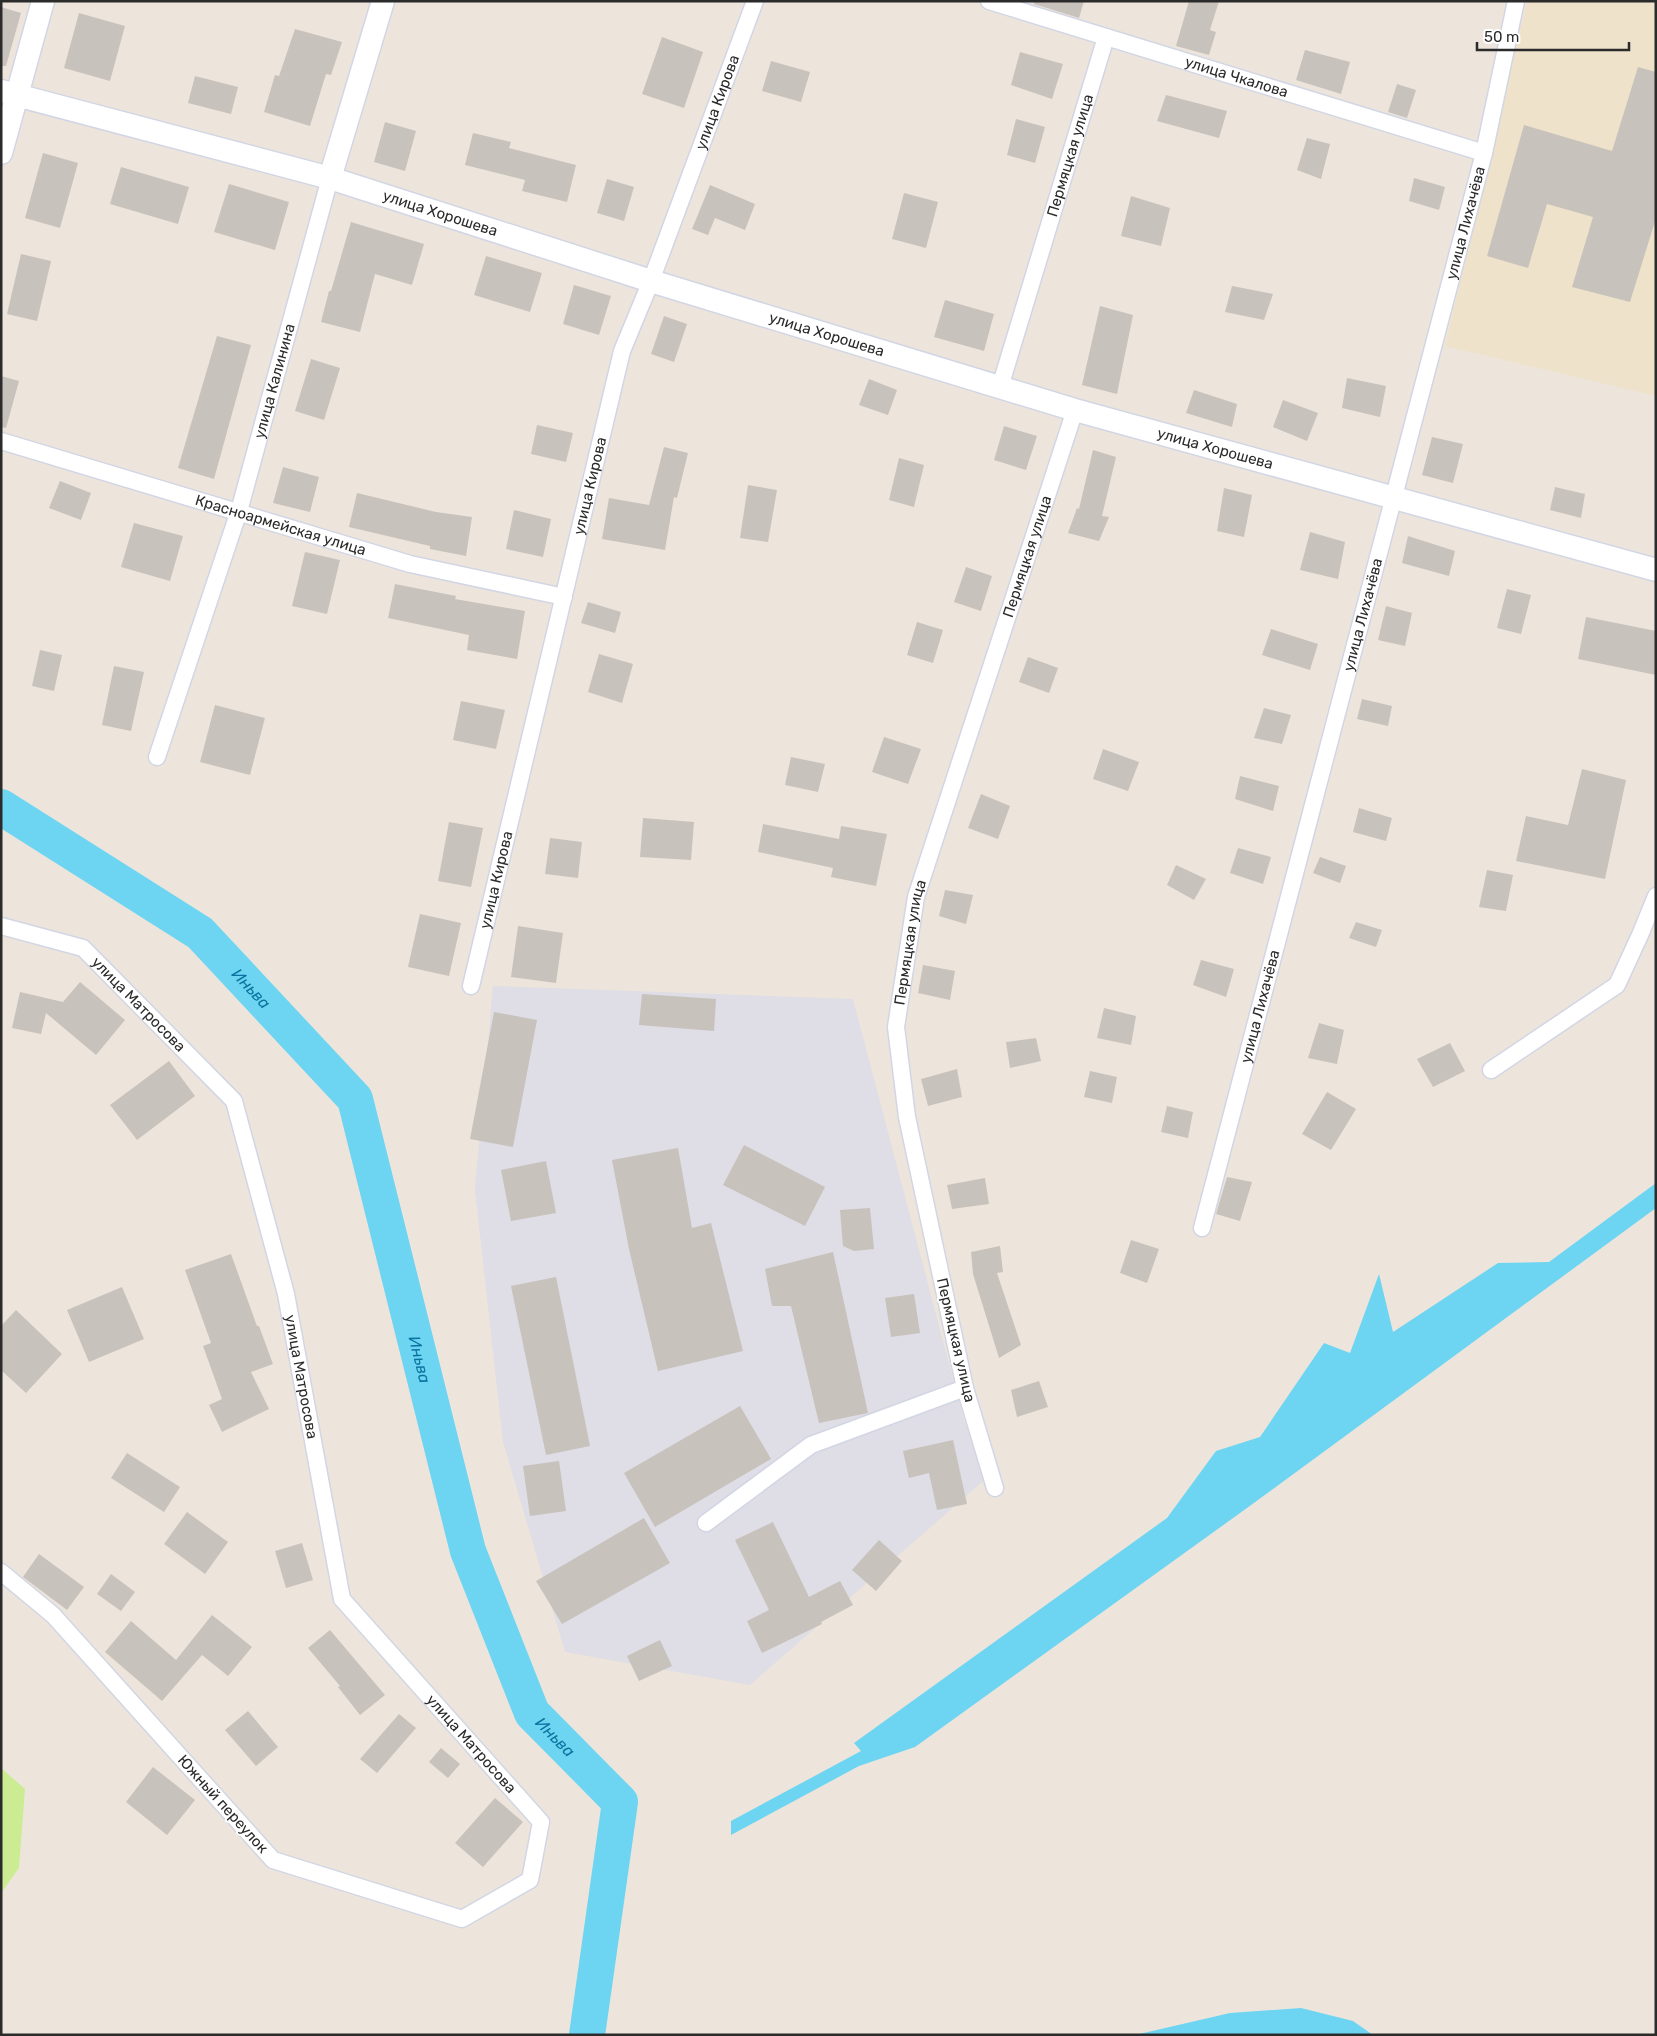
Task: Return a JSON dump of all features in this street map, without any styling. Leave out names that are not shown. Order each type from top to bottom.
[{"type":"street","points":[[1,153],[9,93],[43,1]]},
{"type":"street","name":"улица Калинина","points":[[156,758],[239,511],[330,178],[383,1]]},
{"type":"street","name":"улица Кирова","points":[[471,986],[622,351],[651,281],[755,1]]},
{"type":"street","name":"улица Чкалова","points":[[989,1],[1484,153]]},
{"type":"street","name":"улица Лихачёва","points":[[1202,1228],[1484,153],[1516,1]]},
{"type":"street","name":"Пермяцкая улица","points":[[1000,387],[1106,37]]},
{"type":"street","name":"улица Хорошева","points":[[9,93],[330,178],[651,281],[1076,410],[1394,496],[1656,570]]},
{"type":"street","name":"Пермяцкая улица","points":[[995,1488],[965,1388],[907,1117],[896,1027],[916,897],[1076,410]]},
{"type":"street","name":"Красноармейская улица","points":[[1,441],[239,511],[410,564],[564,597]]},
{"type":"street","points":[[1491,1070],[1617,985],[1656,896]]},
{"type":"street","name":"улица Матросова","points":[[1,926],[83,948],[234,1101],[286,1294],[342,1599],[541,1822],[530,1880]]},
{"type":"street","points":[[706,1523],[811,1445],[965,1388]]},
{"type":"street","name":"Южный переулок","points":[[1,1572],[53,1615],[273,1860],[462,1919],[530,1880]]},
{"type":"shaded area","points":[[1527,1],[1656,1],[1656,396],[1445,346]]},
{"type":"shaded area","points":[[493,986],[853,999],[964,1421],[988,1477],[750,1685],[565,1652],[503,1442],[475,1189]]},
{"type":"green space","points":[[1,1768],[25,1789],[19,1868],[1,1893]]},
{"type":"water","points":[[1656,1183],[1656,1208],[1247,1508],[915,1747],[859,1766],[731,1835],[731,1821],[861,1751],[854,1743],[1167,1518],[1216,1451],[1260,1437],[1324,1343],[1350,1353],[1379,1274],[1393,1332],[1498,1263],[1549,1262]]},
{"type":"water","points":[[1301,2008],[1353,2021],[1373,2035],[1135,2035],[1230,2013]]},
{"type":"building","points":[[1034,1],[1084,1],[1079,18],[1034,4]]},
{"type":"building","points":[[1189,1],[1219,1],[1210,30],[1216,32],[1209,55],[1176,46]]},
{"type":"building","points":[[1,7],[21,13],[6,66],[1,66]]},
{"type":"building","points":[[79,13],[125,26],[110,81],[64,68]]},
{"type":"building","points":[[295,29],[342,42],[331,75],[326,74],[310,126],[264,112],[275,75],[279,76]]},
{"type":"building","points":[[662,37],[703,52],[684,108],[642,94]]},
{"type":"building","points":[[1305,50],[1350,62],[1341,94],[1296,80]]},
{"type":"building","points":[[1020,52],[1063,64],[1052,99],[1011,85]]},
{"type":"building","points":[[771,61],[810,72],[801,102],[762,91]]},
{"type":"building","points":[[1638,67],[1656,72],[1656,218],[1630,302],[1572,287],[1593,217],[1547,204],[1528,268],[1487,256],[1524,125],[1612,151]]},
{"type":"building","points":[[195,76],[238,87],[231,114],[188,103]]},
{"type":"building","points":[[1397,84],[1416,90],[1407,118],[1388,112]]},
{"type":"building","points":[[1166,95],[1227,111],[1219,138],[1157,121]]},
{"type":"building","points":[[1016,119],[1045,127],[1035,163],[1007,155]]},
{"type":"building","points":[[385,122],[416,131],[405,171],[374,162]]},
{"type":"building","points":[[473,133],[511,142],[509,148],[576,165],[567,202],[522,191],[525,180],[465,165]]},
{"type":"building","points":[[1307,138],[1330,144],[1321,179],[1297,170]]},
{"type":"building","points":[[43,153],[78,163],[60,228],[25,218]]},
{"type":"building","points":[[121,167],[189,187],[178,224],[110,204]]},
{"type":"building","points":[[1414,178],[1445,187],[1439,210],[1409,201]]},
{"type":"building","points":[[607,179],[634,187],[624,221],[597,213]]},
{"type":"building","points":[[229,184],[289,202],[275,250],[214,232]]},
{"type":"building","points":[[710,185],[755,204],[745,230],[715,218],[708,235],[692,229]]},
{"type":"building","points":[[904,193],[938,202],[926,248],[892,239]]},
{"type":"building","points":[[1131,196],[1170,208],[1161,246],[1121,236]]},
{"type":"building","points":[[351,222],[424,244],[412,285],[375,274],[360,332],[321,322]]},
{"type":"building","points":[[21,254],[51,261],[37,321],[7,314]]},
{"type":"building","points":[[486,256],[542,273],[530,312],[474,295]]},
{"type":"building","points":[[574,285],[611,296],[599,335],[563,324]]},
{"type":"building","points":[[1232,286],[1273,294],[1264,320],[1225,312]]},
{"type":"building","points":[[945,300],[994,314],[984,351],[934,337]]},
{"type":"building","points":[[1100,306],[1133,315],[1117,394],[1082,385]]},
{"type":"building","points":[[664,316],[687,324],[674,362],[651,354]]},
{"type":"building","points":[[217,336],[251,345],[214,479],[178,468]]},
{"type":"building","points":[[311,359],[340,368],[324,420],[295,411]]},
{"type":"building","points":[[1,376],[19,381],[6,428],[1,427]]},
{"type":"building","points":[[1347,378],[1386,386],[1380,417],[1342,408]]},
{"type":"building","points":[[869,379],[897,390],[888,415],[859,405]]},
{"type":"building","points":[[1194,390],[1237,404],[1232,427],[1186,413]]},
{"type":"building","points":[[1283,400],[1318,413],[1307,441],[1273,427]]},
{"type":"building","points":[[537,425],[573,433],[566,462],[531,454]]},
{"type":"building","points":[[1004,426],[1037,436],[1026,470],[994,460]]},
{"type":"building","points":[[1432,437],[1463,444],[1453,483],[1422,475]]},
{"type":"building","points":[[664,447],[688,453],[677,498],[674,497],[665,550],[602,539],[609,498],[649,505]]},
{"type":"building","points":[[1093,450],[1116,457],[1102,516],[1109,517],[1099,541],[1068,533],[1077,508],[1079,509]]},
{"type":"building","points":[[899,458],[924,465],[914,507],[889,500]]},
{"type":"building","points":[[283,467],[319,477],[310,512],[273,503]]},
{"type":"building","points":[[60,481],[91,493],[81,520],[49,508]]},
{"type":"building","points":[[748,485],[777,490],[768,542],[740,538]]},
{"type":"building","points":[[1555,487],[1585,494],[1581,518],[1550,510]]},
{"type":"building","points":[[1224,488],[1252,495],[1244,537],[1217,531]]},
{"type":"building","points":[[357,493],[436,512],[472,517],[466,556],[430,549],[430,546],[349,527]]},
{"type":"building","points":[[514,510],[551,519],[543,557],[506,549]]},
{"type":"building","points":[[134,523],[183,536],[170,581],[121,567]]},
{"type":"building","points":[[1310,532],[1345,542],[1338,579],[1300,570]]},
{"type":"building","points":[[1408,536],[1455,551],[1449,576],[1402,563]]},
{"type":"building","points":[[305,552],[340,560],[327,614],[292,606]]},
{"type":"building","points":[[966,567],[992,576],[981,611],[954,602]]},
{"type":"building","points":[[395,584],[456,596],[455,599],[525,611],[517,659],[467,650],[469,635],[388,618]]},
{"type":"building","points":[[1507,589],[1531,595],[1521,634],[1497,628]]},
{"type":"building","points":[[588,602],[621,612],[615,633],[581,623]]},
{"type":"building","points":[[1386,606],[1412,613],[1405,646],[1378,640]]},
{"type":"building","points":[[1586,617],[1656,631],[1656,675],[1578,659]]},
{"type":"building","points":[[917,622],[943,630],[933,663],[907,655]]},
{"type":"building","points":[[1271,629],[1318,644],[1310,670],[1262,655]]},
{"type":"building","points":[[40,650],[62,655],[54,691],[32,686]]},
{"type":"building","points":[[599,654],[633,664],[622,703],[588,692]]},
{"type":"building","points":[[1028,657],[1058,668],[1049,693],[1019,682]]},
{"type":"building","points":[[114,666],[144,672],[131,731],[102,725]]},
{"type":"building","points":[[1362,699],[1392,706],[1388,726],[1357,719]]},
{"type":"building","points":[[461,701],[505,710],[496,749],[453,740]]},
{"type":"building","points":[[215,705],[265,718],[250,775],[200,762]]},
{"type":"building","points":[[1264,708],[1291,715],[1282,744],[1254,738]]},
{"type":"building","points":[[884,737],[921,749],[908,784],[872,772]]},
{"type":"building","points":[[1103,749],[1139,762],[1128,791],[1093,779]]},
{"type":"building","points":[[791,757],[825,764],[818,792],[785,785]]},
{"type":"building","points":[[1582,769],[1626,780],[1605,879],[1516,861],[1526,816],[1568,825]]},
{"type":"building","points":[[1240,776],[1279,786],[1273,811],[1235,799]]},
{"type":"building","points":[[981,794],[1010,806],[998,839],[968,828]]},
{"type":"building","points":[[1359,808],[1392,818],[1386,841],[1353,832]]},
{"type":"building","points":[[643,818],[694,822],[691,860],[640,857]]},
{"type":"building","points":[[449,822],[483,828],[471,887],[438,881]]},
{"type":"building","points":[[763,824],[839,839],[841,826],[887,834],[876,886],[831,877],[833,868],[758,852]]},
{"type":"building","points":[[550,838],[582,842],[578,878],[545,874]]},
{"type":"building","points":[[1238,848],[1271,857],[1263,884],[1230,873]]},
{"type":"building","points":[[1320,857],[1346,866],[1340,883],[1313,873]]},
{"type":"building","points":[[1176,865],[1206,879],[1194,900],[1167,885]]},
{"type":"building","points":[[1487,870],[1513,875],[1506,911],[1479,907]]},
{"type":"building","points":[[945,890],[973,895],[966,924],[939,916]]},
{"type":"building","points":[[420,914],[461,923],[449,976],[408,967]]},
{"type":"building","points":[[1356,922],[1382,930],[1376,947],[1349,938]]},
{"type":"building","points":[[518,926],[563,933],[556,983],[511,977]]},
{"type":"building","points":[[1201,960],[1234,969],[1226,997],[1193,985]]},
{"type":"building","points":[[923,965],[955,971],[950,1000],[918,993]]},
{"type":"building","points":[[80,982],[125,1020],[96,1055],[46,1013],[41,1034],[12,1028],[20,992],[63,1002]]},
{"type":"building","points":[[642,994],[716,999],[714,1031],[639,1025]]},
{"type":"building","points":[[1104,1008],[1136,1016],[1131,1045],[1097,1038]]},
{"type":"building","points":[[494,1012],[537,1020],[513,1147],[470,1139]]},
{"type":"building","points":[[1319,1023],[1344,1030],[1337,1064],[1308,1058]]},
{"type":"building","points":[[1036,1038],[1041,1061],[1010,1068],[1006,1042]]},
{"type":"building","points":[[1450,1043],[1465,1071],[1433,1087],[1417,1059]]},
{"type":"building","points":[[169,1061],[195,1096],[137,1140],[110,1105]]},
{"type":"building","points":[[957,1069],[962,1097],[928,1106],[921,1079]]},
{"type":"building","points":[[1090,1071],[1117,1077],[1112,1103],[1084,1097]]},
{"type":"building","points":[[1327,1092],[1356,1109],[1331,1150],[1302,1134]]},
{"type":"building","points":[[1167,1106],[1193,1112],[1188,1138],[1161,1132]]},
{"type":"building","points":[[744,1145],[825,1187],[805,1226],[723,1185]]},
{"type":"building","points":[[678,1148],[692,1228],[711,1223],[743,1351],[658,1371],[629,1249],[612,1160]]},
{"type":"building","points":[[546,1161],[556,1213],[511,1221],[501,1170]]},
{"type":"building","points":[[1227,1177],[1252,1182],[1240,1221],[1216,1214]]},
{"type":"building","points":[[985,1178],[989,1204],[952,1209],[947,1185]]},
{"type":"building","points":[[870,1208],[874,1249],[854,1251],[843,1246],[840,1210]]},
{"type":"building","points":[[1131,1240],[1159,1249],[1147,1283],[1120,1273]]},
{"type":"building","points":[[1000,1246],[1003,1272],[997,1273],[1021,1345],[999,1358],[973,1274],[971,1252]]},
{"type":"building","points":[[833,1252],[868,1413],[819,1423],[791,1306],[772,1306],[765,1269]]},
{"type":"building","points":[[231,1254],[273,1364],[251,1372],[269,1409],[222,1432],[209,1405],[222,1399],[203,1346],[211,1343],[185,1270]]},
{"type":"building","points":[[556,1277],[590,1446],[546,1455],[511,1286]]},
{"type":"building","points":[[122,1287],[144,1339],[89,1362],[67,1310]]},
{"type":"building","points":[[914,1294],[920,1333],[891,1337],[885,1298]]},
{"type":"building","points":[[16,1310],[62,1354],[26,1393],[1,1370],[1,1326]]},
{"type":"building","points":[[1039,1381],[1048,1407],[1017,1417],[1011,1390]]},
{"type":"building","points":[[740,1406],[771,1459],[655,1527],[624,1473]]},
{"type":"building","points":[[953,1440],[967,1504],[937,1510],[929,1473],[909,1478],[903,1451]]},
{"type":"building","points":[[127,1453],[180,1487],[164,1512],[111,1478]]},
{"type":"building","points":[[559,1461],[566,1511],[530,1516],[523,1466]]},
{"type":"building","points":[[187,1512],[228,1542],[205,1574],[164,1544]]},
{"type":"building","points":[[644,1518],[670,1563],[562,1624],[536,1581]]},
{"type":"building","points":[[773,1522],[809,1597],[840,1581],[853,1605],[821,1622],[822,1624],[762,1653],[747,1621],[769,1610],[735,1540]]},
{"type":"building","points":[[879,1540],[902,1561],[876,1591],[852,1570]]},
{"type":"building","points":[[302,1543],[313,1580],[286,1588],[275,1551]]},
{"type":"building","points":[[39,1554],[84,1587],[67,1610],[23,1577]]},
{"type":"building","points":[[111,1574],[135,1592],[121,1611],[97,1594]]},
{"type":"building","points":[[212,1615],[252,1647],[228,1676],[202,1655],[162,1701],[105,1652],[131,1621],[176,1660]]},
{"type":"building","points":[[330,1630],[385,1695],[360,1715],[338,1687],[340,1686],[308,1648]]},
{"type":"building","points":[[660,1640],[672,1666],[639,1681],[627,1656]]},
{"type":"building","points":[[248,1711],[278,1747],[256,1766],[225,1730]]},
{"type":"building","points":[[399,1714],[416,1728],[377,1773],[360,1759]]},
{"type":"building","points":[[441,1748],[460,1764],[448,1778],[429,1762]]},
{"type":"building","points":[[153,1767],[195,1800],[167,1835],[126,1802]]},
{"type":"building","points":[[495,1798],[523,1822],[483,1867],[455,1843]]},
{"type":"waterway","name":"Иньва","points":[[1,807],[200,933],[355,1099],[468,1551],[532,1713],[620,1802],[587,2035]]}]
